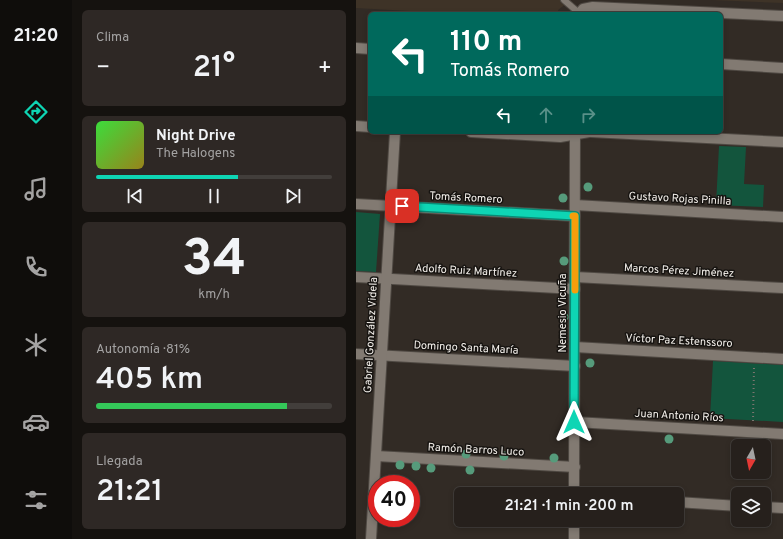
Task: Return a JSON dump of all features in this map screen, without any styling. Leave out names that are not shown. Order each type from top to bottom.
[{"type":"street","points":[[581,12],[593,7],[699,12]]},
{"type":"street","points":[[723,13],[783,16]]},
{"type":"street","points":[[356,48],[368,49]]},
{"type":"street","points":[[723,64],[783,68]]},
{"type":"street","points":[[356,126],[368,127]]},
{"type":"street","name":"Gabriel González Videla","points":[[371,539],[395,134]]},
{"type":"street","points":[[507,134],[560,137],[571,134]]},
{"type":"street","name":"Nemesio Vicuña","points":[[574,487],[575,134]]},
{"type":"street","points":[[629,134],[783,142]]},
{"type":"street","name":"Tomás Romero","points":[[356,204],[575,216]]},
{"type":"street","name":"Gustavo Rojas Pinilla","points":[[575,205],[783,217]]},
{"type":"street","name":"Adolfo Ruiz Martínez","points":[[356,276],[575,289]]},
{"type":"street","name":"Marcos Pérez Jiménez","points":[[574,277],[783,288]]},
{"type":"street","name":"Víctor Paz Estenssoro","points":[[575,347],[783,359]]},
{"type":"street","name":"Domingo Santa María","points":[[356,354],[574,366]]},
{"type":"street","name":"Juan Antonio Ríos","points":[[574,422],[783,434]]},
{"type":"street","name":"Ramón Barros Luco","points":[[376,456],[575,467]]},
{"type":"street","points":[[684,502],[731,506]]},
{"type":"street","points":[[771,507],[783,508]]},
{"type":"street","points":[[574,527],[574,539]]},
{"type":"lane","points":[[566,1],[578,12]]},
{"type":"path","points":[[752,432],[755,357]]},
{"type":"shaded area","points":[[356,0],[571,0],[558,10],[558,12],[427,12],[356,8]]},
{"type":"shaded area","points":[[711,0],[783,0],[783,3]]},
{"type":"green space","points":[[719,146],[746,147],[744,184],[764,185],[763,207],[716,205]]},
{"type":"green space","points":[[356,212],[380,214],[376,272],[356,271]]},
{"type":"green space","points":[[713,361],[783,365],[783,422],[710,418]]},
{"type":"slow traffic","points":[[573,216],[575,216],[575,290]]},
{"type":"route","points":[[402,206],[575,216],[574,422]]}]
